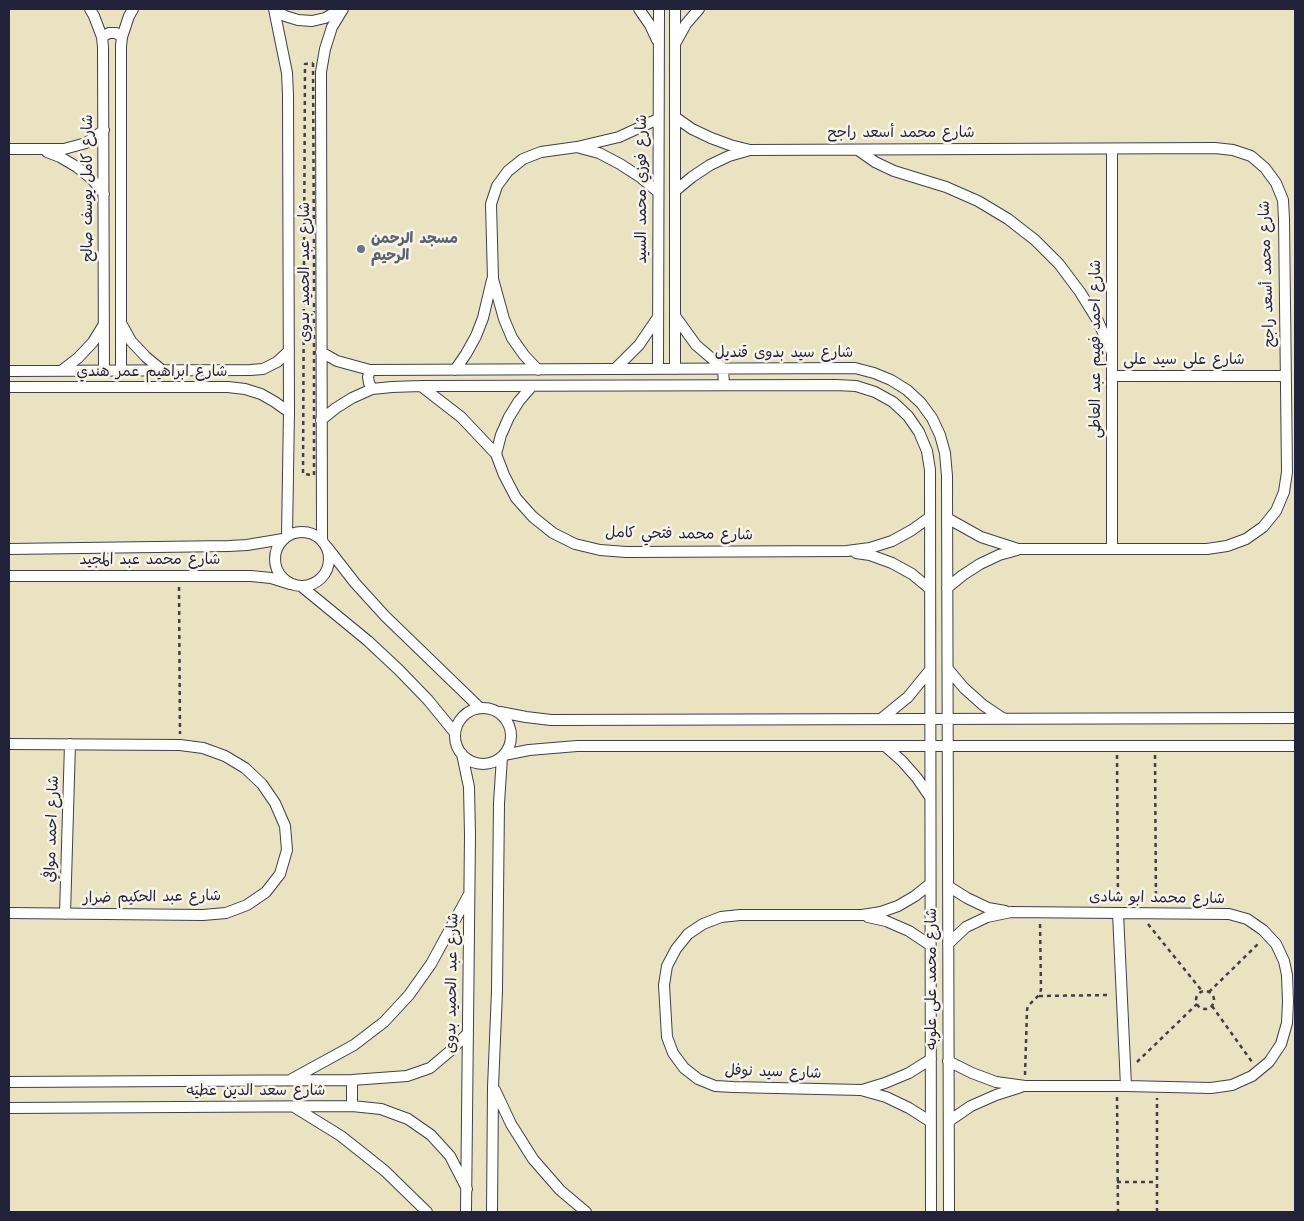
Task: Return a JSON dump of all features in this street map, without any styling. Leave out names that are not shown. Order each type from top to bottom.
[{"type":"street","name":"شارع كامل يوسف صالح","points":[[90,9],[102,37],[104,371]]},
{"type":"street","points":[[121,371],[122,36],[128,16],[133,9]]},
{"type":"street","points":[[274,9],[292,18],[312,20],[324,18],[342,9]]},
{"type":"street","name":"شارع عبد الحميد بدوى","points":[[274,9],[286,66],[288,88],[289,412],[285,537]]},
{"type":"street","name":"شارع عبد الحميد بدوى","points":[[324,544],[321,420],[321,72],[325,49],[332,27],[342,9]]},
{"type":"street","points":[[639,9],[650,25],[659,44]]},
{"type":"street","name":"شارع فوزي محمد السيد","points":[[658,369],[659,9]]},
{"type":"street","points":[[674,369],[675,9]]},
{"type":"street","points":[[675,43],[686,24],[698,9]]},
{"type":"street","points":[[102,37],[109,33],[116,33],[122,36]]},
{"type":"street","name":"شارع محمد أسعد راجح","points":[[675,117],[692,129],[711,138],[750,150],[1233,150],[1250,156],[1266,168],[1276,182],[1283,200],[1287,472],[1284,492],[1276,511],[1263,527],[1246,539],[1227,546],[1206,549],[1018,549],[981,537],[947,518]]},
{"type":"street","points":[[538,370],[512,338],[504,319],[493,279],[491,204],[497,186],[508,171],[523,159],[541,152],[619,138],[658,119]]},
{"type":"street","points":[[9,149],[64,149],[86,142],[104,130]]},
{"type":"street","points":[[577,147],[599,153],[620,164],[658,192]]},
{"type":"street","name":"شارع احمد فهيم عبد العاطى","points":[[1112,149],[1112,549]]},
{"type":"street","points":[[41,150],[77,166],[92,179],[104,194]]},
{"type":"street","name":"شارع محمد أسعد راجح","points":[[675,191],[710,165],[729,156],[750,150]]},
{"type":"street","points":[[858,150],[875,162],[894,171],[946,187],[978,201],[1008,219],[1035,240],[1059,264],[1080,292],[1098,321],[1112,352]]},
{"type":"street","points":[[455,370],[476,336],[483,318],[493,279]]},
{"type":"street","points":[[615,369],[639,345],[658,316]]},
{"type":"street","points":[[675,316],[696,345],[723,368],[724,385]]},
{"type":"street","points":[[121,322],[136,347],[146,358],[163,371]]},
{"type":"street","points":[[61,371],[93,342],[104,324]]},
{"type":"street","name":"شارع ابراهيم عمر هندي","points":[[9,371],[263,369],[277,362],[288,351]]},
{"type":"street","name":"شارع سيد بدوى قنديل","points":[[321,352],[337,361],[370,370],[856,368],[891,380],[907,390],[926,410],[940,435],[945,453],[948,746]]},
{"type":"street","points":[[370,370],[368,377],[372,389]]},
{"type":"street","name":"شارع على سيد على","points":[[1112,376],[1286,376]]},
{"type":"street","name":"شارع سيد بدوى قنديل","points":[[321,420],[344,402],[372,389],[392,387],[836,385],[856,386],[875,392],[893,402],[908,416],[919,432],[927,451],[930,470],[930,746]]},
{"type":"street","name":"شارع محمد فتحي كامل","points":[[421,386],[461,417],[496,454],[516,498],[532,517],[553,533],[576,544],[600,550],[626,552],[847,551],[870,548],[892,541],[930,517]]},
{"type":"street","points":[[496,454],[501,435],[509,417],[532,386]]},
{"type":"street","name":"شارع ابراهيم عمر هندي","points":[[9,388],[228,387],[245,389],[261,394],[289,412]]},
{"type":"street","points":[[455,733],[428,700],[368,641],[296,585],[283,579],[274,563],[278,546],[285,537],[296,532],[314,535],[324,544],[355,583],[385,616],[479,707]]},
{"type":"street","name":"شارع محمد عبد المجيد","points":[[9,548],[229,546],[247,545],[285,537]]},
{"type":"street","points":[[296,585],[310,585],[318,581],[325,574],[329,556],[324,544]]},
{"type":"street","name":"شارع محمد أسعد راجح","points":[[947,588],[980,564],[1018,549]]},
{"type":"street","name":"شارع محمد فتحي كامل","points":[[847,551],[870,555],[892,563],[912,574],[930,588]]},
{"type":"street","name":"شارع محمد عبد المجيد","points":[[9,576],[251,576],[271,578],[296,585]]},
{"type":"street","points":[[948,669],[964,688],[983,705],[1004,719]]},
{"type":"street","points":[[881,719],[908,697],[930,670]]},
{"type":"street","points":[[500,712],[506,718],[512,733],[509,748],[503,756],[494,762],[477,764],[468,760],[462,754],[455,741],[455,733],[457,724],[462,716],[470,710],[479,707],[526,718],[551,720],[1295,718]]},
{"type":"street","points":[[1277,718],[1295,712]]},
{"type":"street","name":"شارع عبد الحكيم ضرار","points":[[9,744],[180,745],[203,748],[225,756],[245,768],[262,784],[275,803],[285,826],[287,850],[280,874],[266,892],[247,905],[226,913],[203,915],[9,913]]},
{"type":"street","name":"شارع احمد موافي","points":[[65,914],[70,744]]},
{"type":"street","points":[[503,756],[529,750],[577,746],[1295,746]]},
{"type":"street","points":[[885,746],[902,761],[930,797]]},
{"type":"street","name":"شارع محمد على علوبه","points":[[930,746],[931,1212]]},
{"type":"street","name":"شارع محمد على علوبه","points":[[948,746],[949,1212]]},
{"type":"street","points":[[1273,746],[1295,754]]},
{"type":"street","name":"شارع عبد الحميد بدوى","points":[[462,754],[469,787],[466,1212]]},
{"type":"street","points":[[492,1212],[499,804],[503,756]]},
{"type":"street","name":"شارع سيد نوفل","points":[[930,884],[898,906],[881,912],[862,915],[740,915],[721,917],[703,924],[688,934],[672,957],[664,985],[667,1036],[673,1054],[684,1068],[698,1079],[715,1086],[861,1090],[894,1100],[931,1122]]},
{"type":"street","name":"شارع محمد ابو شادى","points":[[948,886],[988,908],[1011,912],[1228,914],[1247,919],[1263,930],[1276,944],[1284,961],[1287,975],[1288,1002],[1287,1022],[1281,1044],[1269,1062],[1252,1076],[1232,1085],[1210,1088],[1025,1086],[996,1082],[948,1061]]},
{"type":"street","points":[[290,1080],[354,1045],[384,1022],[410,995],[431,964],[469,893]]},
{"type":"street","name":"شارع محمد ابو شادى","points":[[948,944],[966,927],[987,916],[1011,912]]},
{"type":"street","points":[[1118,913],[1126,1072],[1121,1086]]},
{"type":"street","name":"شارع سيد نوفل","points":[[862,915],[886,921],[909,931],[930,945]]},
{"type":"street","name":"شارع سعد الدين عطيه","points":[[9,1082],[352,1080],[407,1076],[430,1068],[467,1034]]},
{"type":"street","name":"شارع سيد نوفل","points":[[861,1090],[909,1073],[930,1059]]},
{"type":"street","points":[[352,1080],[352,1106]]},
{"type":"street","name":"شارع محمد ابو شادى","points":[[949,1121],[971,1106],[996,1095],[1025,1086]]},
{"type":"street","points":[[494,1087],[511,1124],[533,1159],[560,1190],[586,1212]]},
{"type":"street","name":"شارع سعد الدين عطيه","points":[[9,1108],[352,1106],[381,1109],[408,1119],[431,1135],[450,1156],[467,1189]]},
{"type":"street","points":[[293,1107],[341,1136],[386,1171],[427,1212]]},
{"type":"path","points":[[179,576],[180,745]]},
{"type":"path","points":[[1117,746],[1118,913]]},
{"type":"path","points":[[1155,746],[1156,913]]},
{"type":"path","points":[[1025,1086],[1027,1010],[1041,990],[1040,913]]},
{"type":"path","points":[[1138,913],[1202,991],[1209,992],[1214,997],[1212,1006],[1206,1009],[1202,1009],[1197,1004],[1197,995],[1202,991]]},
{"type":"path","points":[[1209,992],[1268,935]]},
{"type":"path","points":[[1038,996],[1123,994]]},
{"type":"path","points":[[1126,1072],[1197,1004]]},
{"type":"path","points":[[1212,1006],[1258,1072]]},
{"type":"path","points":[[1118,1212],[1117,1182],[1121,1086]]},
{"type":"path","points":[[1157,1086],[1157,1212]]},
{"type":"path","points":[[1117,1182],[1157,1182]]},
{"type":"place","name":"مسجد الرحمن الرحيم","points":[[361,249]]}]
